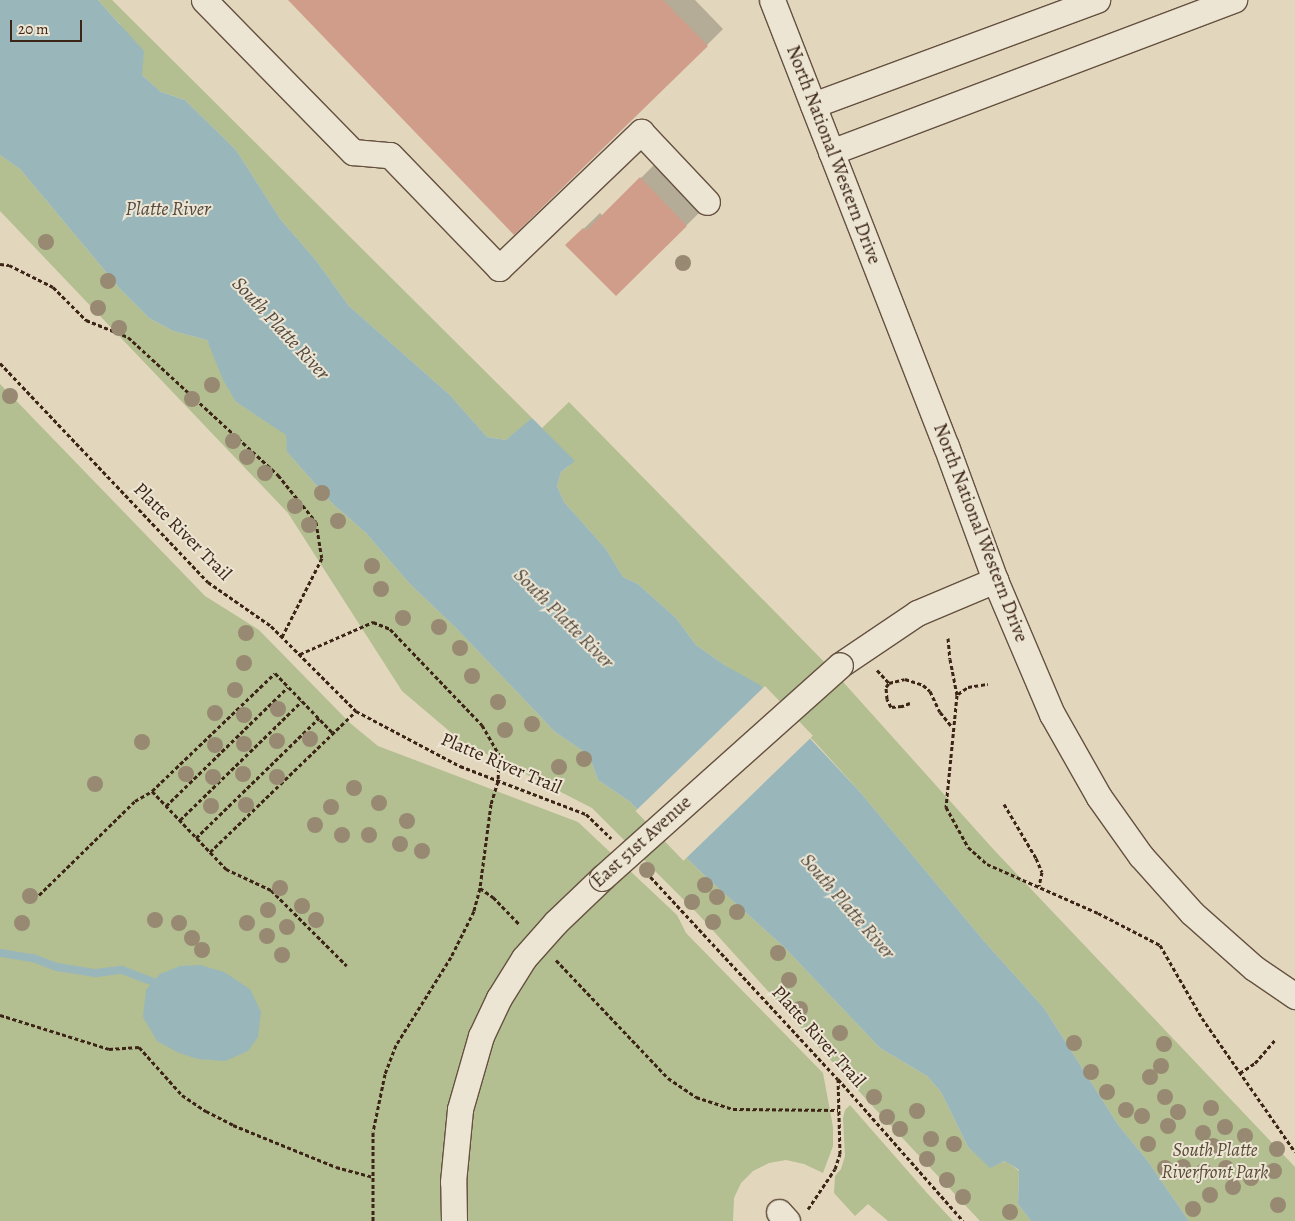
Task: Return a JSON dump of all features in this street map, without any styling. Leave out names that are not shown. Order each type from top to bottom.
[{"type":"street","points":[[204,0],[353,152],[390,155],[499,268],[642,132],[707,202]]},
{"type":"street","name":"North National Western Drive","points":[[772,0],[946,446],[995,580],[1052,714],[1099,797],[1141,856],[1192,913],[1254,968],[1295,996]]},
{"type":"street","points":[[813,105],[1097,0]]},
{"type":"street","points":[[831,152],[1234,0]]},
{"type":"street","name":"East 51st Avenue","points":[[454,1221],[453,1182],[460,1109],[480,1036],[499,998],[524,958],[556,922],[602,878],[840,665],[917,613],[995,580]]},
{"type":"path","points":[[0,264],[9,265],[53,288],[86,320],[128,337],[278,475],[316,522],[322,558],[282,637]]},
{"type":"path","name":"Platte River Trail","points":[[0,365],[208,582],[271,626],[356,711],[460,766],[586,814],[613,840]]},
{"type":"path","points":[[300,654],[373,622],[390,628],[482,725],[499,754],[498,781],[492,804],[480,888],[464,934],[411,1018],[396,1045],[385,1074],[373,1132],[373,1221]]},
{"type":"path","points":[[948,638],[957,694],[946,807],[968,847],[987,864],[1098,913],[1160,945],[1202,1018],[1295,1152]]},
{"type":"path","points":[[877,670],[889,683]]},
{"type":"path","points":[[39,895],[135,801],[152,791],[275,674],[333,734]]},
{"type":"path","points":[[889,683],[905,679],[923,685],[930,691],[940,712],[953,728]]},
{"type":"path","points":[[889,683],[885,693],[892,707],[902,706],[910,702]]},
{"type":"path","points":[[957,694],[968,687],[988,684]]},
{"type":"path","points":[[166,806],[288,687]]},
{"type":"path","points":[[180,820],[302,701]]},
{"type":"path","points":[[210,852],[356,711]]},
{"type":"path","points":[[196,838],[318,718]]},
{"type":"path","points":[[152,791],[226,870],[272,890],[348,966]]},
{"type":"path","points":[[1004,804],[1036,858],[1042,872],[1039,886]]},
{"type":"path","name":"Platte River Trail","points":[[639,865],[838,1079],[963,1221]]},
{"type":"path","points":[[480,888],[519,924]]},
{"type":"path","points":[[556,960],[668,1078],[696,1097],[733,1109],[838,1110]]},
{"type":"path","points":[[0,1015],[109,1048],[139,1047],[182,1095],[206,1111],[233,1125],[336,1167],[373,1177]]},
{"type":"path","points":[[1240,1073],[1255,1063],[1275,1040]]},
{"type":"path","points":[[790,1215],[835,1169],[840,1154],[838,1079]]},
{"type":"green space","points":[[98,0],[112,0],[532,418],[518,432],[506,440],[487,437],[450,395],[349,306],[315,259],[281,220],[236,150],[185,100],[161,92],[142,75],[120,24]]},
{"type":"green space","points":[[0,155],[20,169],[121,290],[149,318],[173,331],[207,340],[236,402],[287,435],[287,452],[333,504],[366,533],[409,583],[457,629],[555,732],[589,755],[598,780],[629,801],[705,876],[784,947],[880,1048],[927,1076],[941,1092],[968,1147],[990,1167],[1006,1161],[1019,1171],[1018,1204],[1031,1221],[980,1221],[698,914],[592,808],[461,741],[402,691],[288,513],[0,211]]},
{"type":"green space","points":[[0,384],[205,596],[259,630],[350,723],[378,746],[578,822],[677,915],[686,933],[823,1073],[833,1127],[833,1146],[823,1173],[804,1164],[786,1160],[769,1163],[753,1171],[741,1183],[734,1198],[733,1221],[0,1221]]},
{"type":"green space","name":"South Platte Riverfront Park","points":[[569,402],[836,674],[994,850],[1295,1167],[1295,1221],[1189,1221],[1147,1160],[1119,1126],[1044,1008],[984,941],[860,792],[814,741],[726,666],[696,645],[676,618],[638,584],[623,577],[606,549],[564,502],[557,486],[561,472],[569,466],[542,428]]},
{"type":"green space","points":[[850,1105],[953,1221],[888,1221],[868,1204],[855,1216],[834,1193],[835,1176],[841,1169],[845,1156],[843,1118],[845,1110]]},
{"type":"water","name":"Platte River","points":[[0,0],[98,0],[144,51],[142,75],[161,92],[185,100],[236,150],[281,220],[315,259],[349,306],[450,395],[487,437],[506,440],[532,418],[575,461],[561,472],[557,486],[564,502],[606,549],[623,577],[638,584],[676,618],[696,645],[726,666],[760,685],[860,792],[984,941],[1044,1008],[1119,1126],[1147,1160],[1189,1221],[1031,1221],[1018,1204],[1019,1170],[1005,1161],[990,1168],[968,1147],[941,1092],[927,1076],[880,1048],[784,947],[705,876],[629,801],[598,780],[589,755],[555,732],[457,629],[409,583],[366,533],[333,504],[287,452],[286,435],[236,402],[223,380],[207,340],[173,331],[149,318],[121,290],[20,169],[0,155]]},
{"type":"water","points":[[200,965],[224,972],[250,989],[261,1012],[258,1037],[248,1051],[225,1061],[198,1059],[179,1053],[157,1041],[143,1017],[146,990],[160,974],[180,966]]},
{"type":"pier","points":[[765,686],[813,736],[683,861],[636,811]]},
{"type":"building","points":[[288,0],[663,0],[708,46],[514,235]]},
{"type":"building","points":[[640,177],[687,226],[616,296],[565,245],[583,228],[586,231]]},
{"type":"waterway","points":[[0,953],[33,958],[57,967],[96,973],[122,970],[153,982]]},
{"type":"water label","name":"South Platte River","points":[[281,328]]},
{"type":"water label","name":"South Platte River","points":[[564,618]]},
{"type":"water label","name":"South Platte River","points":[[848,906]]}]
